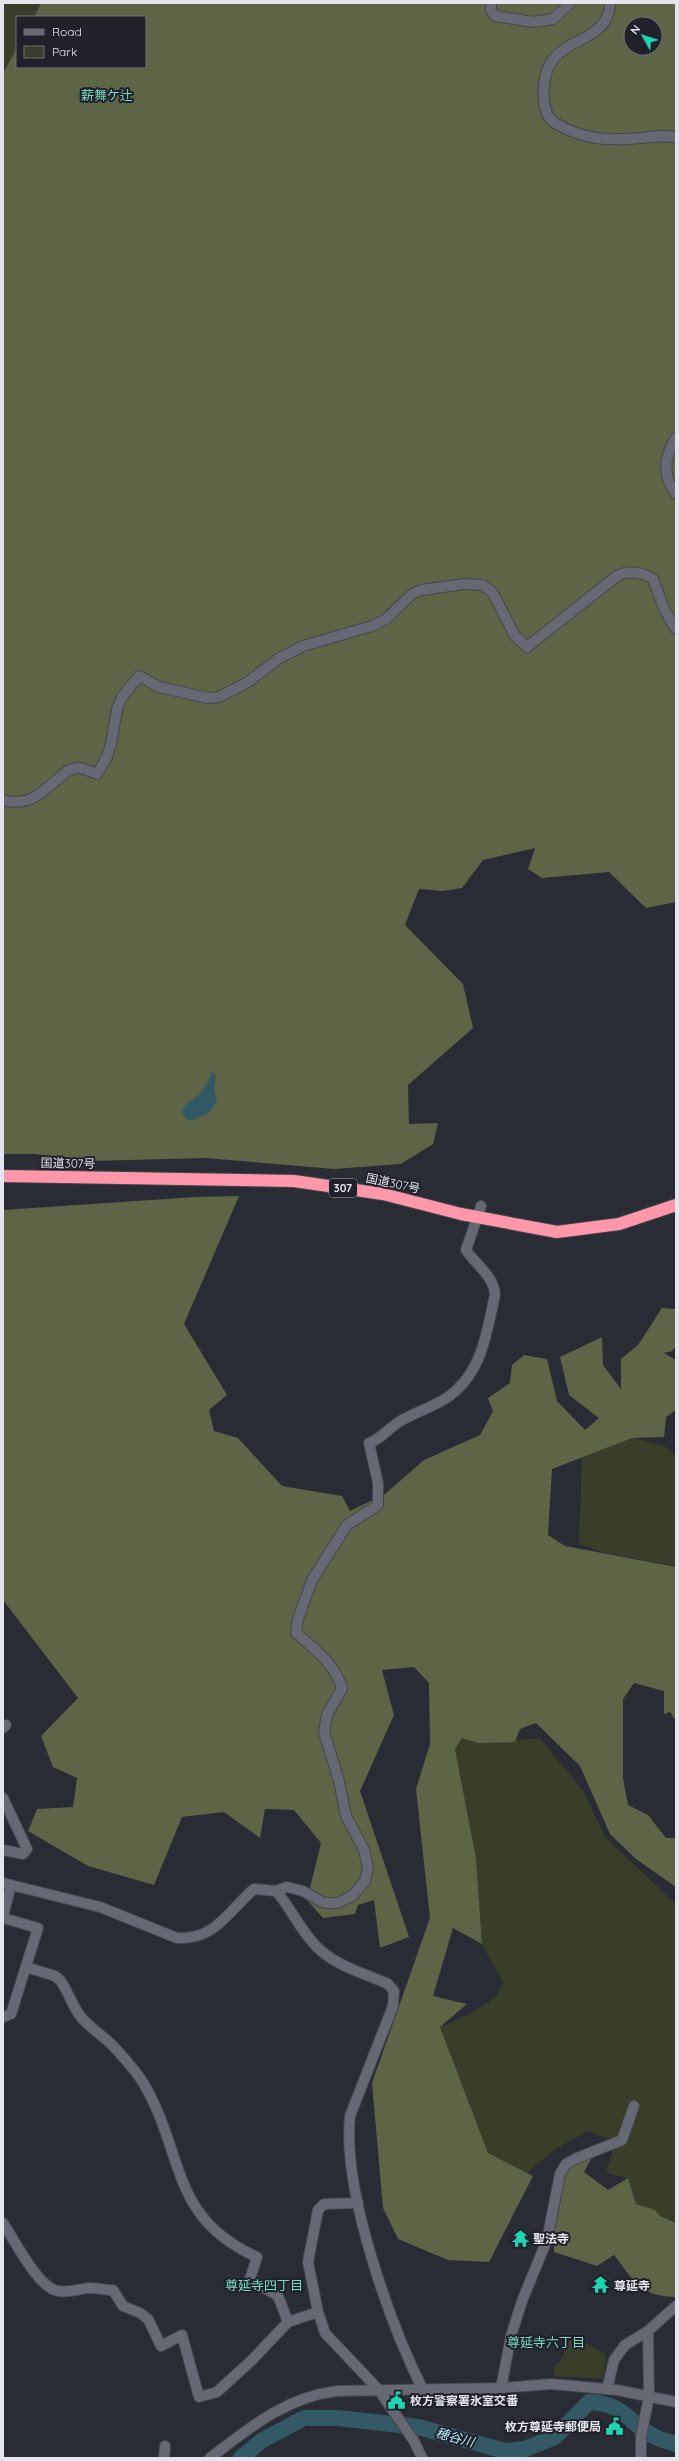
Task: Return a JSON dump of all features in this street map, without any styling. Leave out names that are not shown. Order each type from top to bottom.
[{"type":"highway","name":"国道307号","points":[[3,1176],[294,1181],[383,1194],[479,1211],[557,1232],[619,1224],[676,1205]]},
{"type":"street","points":[[491,3],[491,10],[495,16],[533,22],[553,19],[570,3]]},
{"type":"street","points":[[610,3],[610,12],[592,34],[561,51],[551,59],[545,70],[544,106],[552,121],[569,132],[592,139],[625,140],[662,136],[676,138]]},
{"type":"street","points":[[676,438],[668,456],[665,468],[666,478],[676,494]]},
{"type":"street","points":[[3,800],[29,800],[38,796],[70,770],[80,768],[97,774],[107,757],[111,744],[117,709],[122,696],[139,676],[158,687],[208,698],[219,697],[248,682],[278,659],[303,646],[372,626],[386,619],[412,594],[421,590],[464,584],[483,585],[493,593],[515,636],[527,647],[617,576],[622,573],[642,574],[653,579],[665,611],[676,630]]},
{"type":"street","points":[[3,2017],[11,2014],[38,1928],[3,1917],[7,1884],[100,1907],[177,1938],[191,1938],[209,1933],[254,1889],[276,1891],[287,1887],[303,1891],[324,1903],[337,1903],[352,1896],[365,1881],[368,1867],[364,1850],[346,1816],[339,1781],[324,1732],[327,1714],[342,1689],[340,1681],[336,1671],[296,1633],[298,1619],[312,1580],[347,1525],[378,1504],[378,1483],[369,1443],[374,1441],[402,1420],[444,1400],[460,1388],[477,1363],[494,1295],[494,1288],[487,1274],[466,1250],[479,1211]]},
{"type":"street","points":[[3,1798],[27,1849],[23,1854],[3,1850]]},
{"type":"street","points":[[276,1891],[290,1906],[315,1946],[334,1961],[388,1984],[394,1991],[396,1998],[386,2028],[350,2116],[348,2133],[358,2203],[382,2291],[422,2388]]},
{"type":"street","points":[[26,1967],[55,1976],[60,1980],[82,2018],[115,2048],[145,2086],[184,2187],[194,2206],[214,2232],[235,2248],[257,2257],[250,2279],[278,2296],[288,2322]]},
{"type":"street","points":[[501,2388],[512,2336],[522,2301],[547,2240],[560,2174],[566,2164],[622,2140],[634,2106]]},
{"type":"street","points":[[358,2203],[324,2204],[318,2210],[308,2262],[318,2312],[325,2333],[342,2349],[378,2389],[414,2441],[422,2458]]},
{"type":"street","points":[[3,2223],[17,2248],[43,2280],[56,2291],[69,2292],[88,2288],[113,2290],[123,2306],[140,2313],[148,2319],[161,2346],[182,2335],[199,2397],[217,2392],[251,2361],[288,2322],[318,2312]]},
{"type":"street","points":[[607,2389],[614,2360],[625,2345],[648,2331],[676,2306]]},
{"type":"street","points":[[641,2458],[641,2436],[649,2396],[648,2331]]},
{"type":"street","points":[[210,2458],[251,2426],[282,2407],[322,2393],[378,2389],[501,2388],[551,2384],[607,2389],[676,2402]]},
{"type":"street","points":[[164,2458],[165,2446]]},
{"type":"green space","points":[[3,3],[41,3],[34,16],[16,16],[16,50],[3,73]]},
{"type":"green space","points":[[41,3],[676,3],[676,902],[646,908],[609,872],[542,878],[528,869],[535,848],[483,860],[462,888],[443,891],[419,889],[405,925],[463,984],[473,1028],[408,1085],[409,1124],[438,1123],[433,1144],[401,1164],[334,1169],[206,1158],[91,1161],[35,1154],[3,1154],[3,73],[16,50],[16,68],[146,68],[146,16],[34,16]]},
{"type":"green space","points":[[239,1196],[184,1324],[227,1395],[209,1410],[214,1431],[238,1438],[282,1486],[342,1496],[350,1511],[385,1494],[424,1460],[480,1435],[493,1411],[488,1398],[510,1383],[512,1365],[524,1355],[547,1359],[557,1401],[585,1430],[599,1418],[569,1395],[560,1357],[602,1337],[603,1365],[621,1389],[621,1359],[638,1345],[662,1308],[676,1309],[676,1346],[672,1351],[664,1353],[676,1360],[676,1410],[666,1417],[664,1437],[632,1438],[552,1469],[548,1535],[565,1546],[676,1567],[676,1721],[670,1712],[664,1714],[664,1691],[634,1683],[623,1699],[623,1778],[628,1805],[648,1815],[666,1838],[676,1838],[676,1887],[636,1859],[610,1834],[580,1766],[536,1723],[520,1729],[515,1742],[478,1743],[462,1738],[455,1749],[476,1858],[482,1944],[453,1928],[433,1996],[467,2004],[440,2027],[488,2153],[533,2176],[489,2262],[448,2260],[398,2239],[383,2208],[372,2083],[430,1918],[416,1789],[430,1744],[429,1683],[414,1667],[382,1670],[394,1715],[360,1791],[409,1937],[380,1948],[374,1900],[358,1905],[355,1914],[323,1918],[307,1900],[321,1843],[294,1810],[265,1809],[260,1838],[224,1812],[182,1817],[154,1885],[88,1866],[28,1831],[37,1809],[73,1807],[77,1778],[53,1767],[41,1736],[78,1698],[3,1600],[3,1210],[195,1197]]},
{"type":"green space","points":[[633,1438],[664,1446],[676,1455],[676,1565],[674,1566],[601,1552],[579,1544],[582,1456]]},
{"type":"green space","points":[[462,1738],[478,1743],[540,1738],[584,1792],[605,1837],[669,1898],[676,1902],[676,2223],[660,2216],[655,2210],[636,2204],[628,2178],[606,2173],[615,2141],[588,2131],[555,2149],[527,2173],[488,2153],[440,2027],[470,2014],[496,1997],[503,1983],[482,1944],[476,1858],[455,1749]]},
{"type":"green space","points":[[592,2157],[584,2172],[608,2190],[628,2178],[636,2204],[655,2210],[660,2216],[676,2223],[676,2297],[654,2294],[639,2286],[614,2255],[597,2266],[554,2252],[555,2187],[577,2160]]},
{"type":"green space","points":[[571,2336],[606,2354],[603,2379],[554,2376],[554,2367],[561,2360]]},
{"type":"water","points":[[212,1072],[216,1076],[214,1089],[217,1101],[209,1113],[190,1121],[183,1116],[184,1107],[201,1092]]},
{"type":"waterway","name":"穂谷川","points":[[241,2458],[261,2441],[304,2418],[338,2418],[418,2427],[505,2451],[525,2449],[555,2437],[589,2402],[611,2406],[619,2410],[646,2432],[676,2444]]},
{"type":"place","name":"聖法寺","points":[[520,2238]]},
{"type":"place","name":"尊延寺","points":[[601,2285]]},
{"type":"place","name":"枚方警察署氷室交番","points":[[397,2400]]},
{"type":"place","name":"枚方尊延寺郵便局","points":[[614,2426]]},
{"type":"district","name":"薪舞ケ辻","points":[[107,95]]},
{"type":"district","name":"尊延寺四丁目","points":[[264,2285]]},
{"type":"district","name":"尊延寺六丁目","points":[[546,2342]]}]
